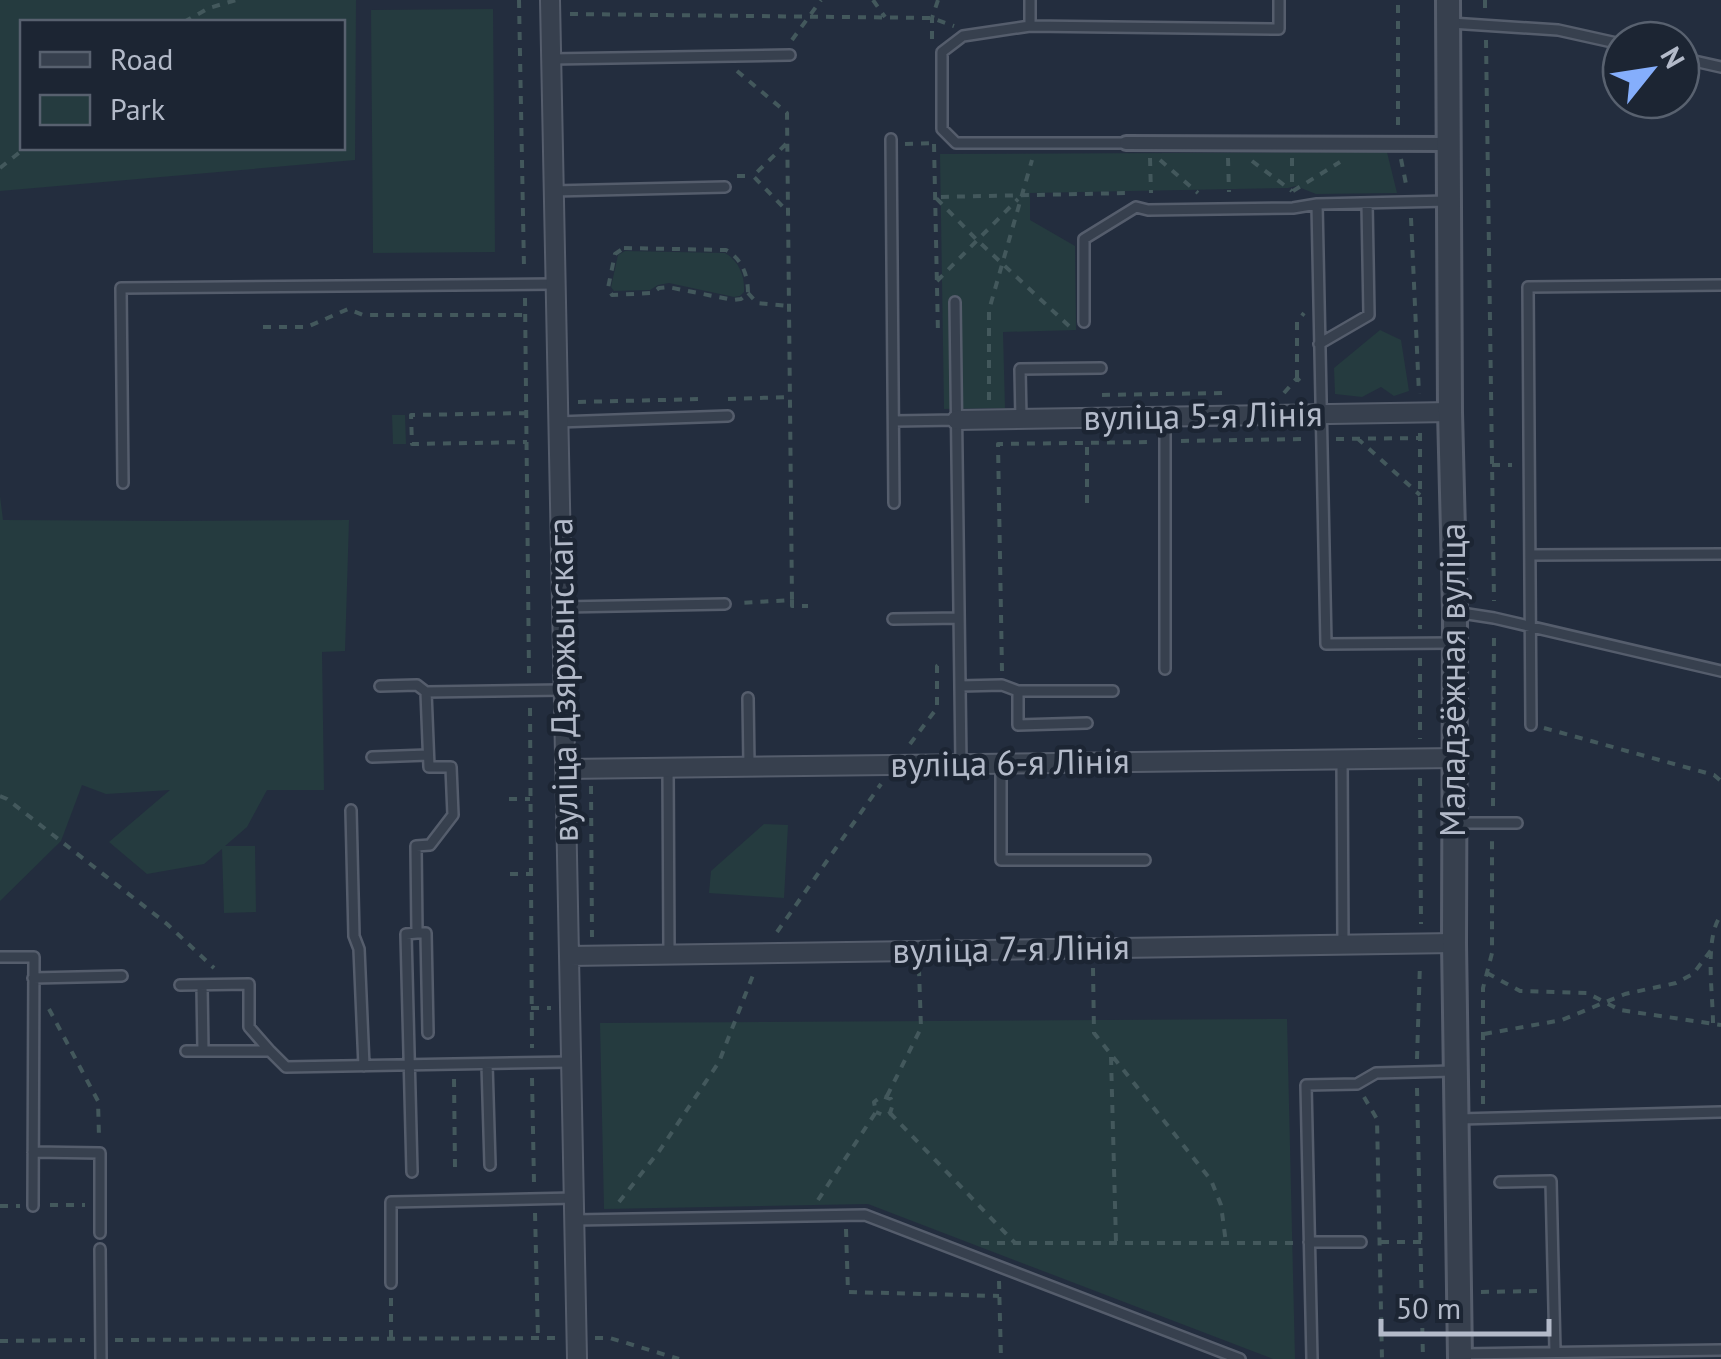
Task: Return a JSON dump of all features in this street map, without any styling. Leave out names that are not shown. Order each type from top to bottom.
[{"type":"street","name":"вуліца Дзяржынскага","points":[[550,0],[577,1359]]},
{"type":"street","name":"Маладзёжная вуліца","points":[[1448,11],[1460,1357]]},
{"type":"street","points":[[1126,143],[1450,144]]},
{"type":"street","name":"вуліца 5-я Лінія","points":[[956,420],[1450,412]]},
{"type":"street","name":"вуліца 6-я Лінія","points":[[565,769],[1456,758]]},
{"type":"street","name":"вуліца 7-я Лінія","points":[[568,956],[1454,943]]},
{"type":"lane","points":[[1030,0],[1030,26]]},
{"type":"lane","points":[[1126,143],[956,143],[942,129],[942,52],[962,36],[1030,26],[1279,29],[1280,0]]},
{"type":"lane","points":[[1448,11],[1485,25],[1558,30],[1601,40]]},
{"type":"lane","points":[[550,60],[785,55]]},
{"type":"lane","points":[[890,142],[894,503]]},
{"type":"lane","points":[[553,191],[725,187]]},
{"type":"lane","points":[[1084,322],[1084,238],[1136,207],[1293,208],[1450,201]]},
{"type":"lane","points":[[1319,344],[1369,315],[1366,203]]},
{"type":"lane","points":[[1317,204],[1326,644],[1455,643]]},
{"type":"lane","points":[[123,483],[121,288],[555,284]]},
{"type":"lane","points":[[1531,725],[1528,286],[1721,285]]},
{"type":"lane","points":[[955,302],[961,764]]},
{"type":"lane","points":[[1021,419],[1020,368],[1101,368]]},
{"type":"lane","points":[[558,422],[728,416]]},
{"type":"lane","points":[[1165,669],[1166,417]]},
{"type":"lane","points":[[894,421],[956,420]]},
{"type":"lane","points":[[1530,555],[1721,554]]},
{"type":"lane","points":[[562,606],[725,604]]},
{"type":"lane","points":[[1455,612],[1721,671]]},
{"type":"lane","points":[[893,619],[959,618]]},
{"type":"lane","points":[[380,686],[417,685],[426,692],[564,690]]},
{"type":"lane","points":[[960,686],[1002,686],[1018,691],[1114,691]]},
{"type":"lane","points":[[1018,691],[1018,724],[1086,723]]},
{"type":"lane","points":[[417,933],[416,846],[430,844],[452,816],[451,767],[428,767],[426,692]]},
{"type":"lane","points":[[748,698],[749,767]]},
{"type":"lane","points":[[372,757],[428,755]]},
{"type":"lane","points":[[1342,759],[1344,944]]},
{"type":"lane","points":[[1001,764],[1001,860],[1145,860]]},
{"type":"lane","points":[[668,768],[669,954]]},
{"type":"lane","points":[[351,810],[354,936],[359,949],[364,1066]]},
{"type":"lane","points":[[1455,823],[1517,823]]},
{"type":"lane","points":[[412,1172],[406,934],[426,933],[428,1032]]},
{"type":"lane","points":[[0,957],[34,957],[34,1206]]},
{"type":"lane","points":[[33,978],[122,976]]},
{"type":"lane","points":[[180,985],[248,984],[249,1026],[286,1067],[571,1062]]},
{"type":"lane","points":[[202,985],[203,1051]]},
{"type":"lane","points":[[186,1051],[270,1050]]},
{"type":"lane","points":[[487,1064],[490,1166]]},
{"type":"lane","points":[[1312,1359],[1306,1085],[1357,1084],[1376,1073],[1456,1071]]},
{"type":"lane","points":[[1456,1120],[1721,1112]]},
{"type":"lane","points":[[33,1152],[100,1153],[100,1233]]},
{"type":"lane","points":[[1500,1182],[1551,1181],[1555,1352]]},
{"type":"lane","points":[[391,1283],[392,1202],[574,1198]]},
{"type":"lane","points":[[574,1220],[865,1216],[1240,1359]]},
{"type":"lane","points":[[1309,1242],[1361,1242]]},
{"type":"lane","points":[[100,1249],[101,1359]]},
{"type":"lane","points":[[1460,1357],[1721,1350]]},
{"type":"path","points":[[188,20],[236,0]]},
{"type":"path","points":[[519,0],[538,1338]]},
{"type":"path","points":[[785,55],[821,0]]},
{"type":"path","points":[[874,0],[885,18]]},
{"type":"path","points":[[933,54],[932,18],[938,0]]},
{"type":"path","points":[[1398,0],[1398,144],[1410,202],[1420,413],[1421,943],[1417,1072],[1423,1359]]},
{"type":"path","points":[[1484,1118],[1483,988],[1492,954],[1494,618],[1485,0]]},
{"type":"path","points":[[566,14],[932,18]]},
{"type":"path","points":[[719,56],[787,112],[792,606],[808,606]]},
{"type":"path","points":[[890,142],[935,143],[938,341]]},
{"type":"path","points":[[990,420],[989,310],[1038,142]]},
{"type":"path","points":[[787,143],[753,176],[787,211]]},
{"type":"path","points":[[1228,144],[1292,192],[1292,144]]},
{"type":"path","points":[[1228,144],[1229,192]]},
{"type":"path","points":[[0,168],[22,150]]},
{"type":"path","points":[[1151,193],[1150,152],[1198,192]]},
{"type":"path","points":[[937,282],[1022,196]]},
{"type":"path","points":[[748,293],[741,300],[734,300],[668,287],[652,293],[612,295],[608,288],[615,254],[624,248],[726,250],[743,266],[748,293],[757,303],[788,306]]},
{"type":"path","points":[[1284,393],[1297,378],[1297,322],[1308,308]]},
{"type":"path","points":[[262,327],[307,327],[348,309],[363,314],[525,315]]},
{"type":"path","points":[[1297,378],[1310,392]]},
{"type":"path","points":[[730,398],[789,398]]},
{"type":"path","points":[[573,402],[711,399]]},
{"type":"path","points":[[526,414],[411,415],[412,444],[527,442]]},
{"type":"path","points":[[1357,438],[1420,495]]},
{"type":"path","points":[[1002,686],[998,444],[1420,438]]},
{"type":"path","points":[[1087,442],[1087,503]]},
{"type":"path","points":[[1492,465],[1529,464]]},
{"type":"path","points":[[725,604],[792,600]]},
{"type":"path","points":[[1531,725],[1714,775],[1721,781]]},
{"type":"path","points":[[0,796],[167,924],[230,984]]},
{"type":"path","points":[[509,799],[530,798]]},
{"type":"path","points":[[510,874],[531,874]]},
{"type":"path","points":[[1714,1024],[1712,950],[1714,924],[1721,915]]},
{"type":"path","points":[[1092,948],[1094,1033],[1211,1180],[1221,1205],[1226,1242]]},
{"type":"path","points":[[886,1096],[921,1028],[918,950]]},
{"type":"path","points":[[1483,1034],[1562,1020],[1625,994],[1676,983],[1693,974],[1712,950]]},
{"type":"path","points":[[1487,972],[1520,991],[1588,993],[1620,1010],[1721,1025]]},
{"type":"path","points":[[33,978],[98,1101],[100,1153]]},
{"type":"path","points":[[1112,1057],[1116,1243]]},
{"type":"path","points":[[453,1064],[456,1167]]},
{"type":"path","points":[[1357,1084],[1377,1119],[1382,1359]]},
{"type":"path","points":[[807,1216],[876,1112],[874,1102],[886,1096]]},
{"type":"path","points":[[886,1096],[893,1104],[890,1114]]},
{"type":"path","points":[[876,1112],[890,1114]]},
{"type":"path","points":[[890,1114],[1015,1242]]},
{"type":"path","points":[[846,1215],[848,1292],[1000,1296]]},
{"type":"path","points":[[976,1242],[1309,1242]]},
{"type":"path","points":[[1380,1242],[1421,1242]]},
{"type":"path","points":[[999,1267],[1001,1359]]},
{"type":"path","points":[[391,1283],[391,1338]]},
{"type":"path","points":[[1481,1292],[1554,1291]]},
{"type":"path","points":[[0,1341],[610,1338],[679,1359]]},
{"type":"green space","points":[[0,0],[356,0],[355,160],[0,191]]},
{"type":"green space","points":[[493,9],[495,252],[373,253],[371,10]]},
{"type":"green space","points":[[1386,148],[1397,193],[1316,194],[1296,186],[1030,193],[1030,220],[1075,246],[1076,330],[1003,332],[1005,408],[944,409],[940,154],[1359,152]]},
{"type":"green space","points":[[625,251],[725,253],[740,270],[744,292],[734,297],[669,283],[650,290],[614,291],[611,287],[618,255]]},
{"type":"green space","points":[[1380,330],[1401,340],[1409,391],[1394,396],[1381,387],[1362,397],[1335,394],[1334,368]]},
{"type":"green space","points":[[392,415],[405,415],[406,444],[393,444]]},
{"type":"green space","points":[[0,496],[3,520],[349,520],[345,651],[322,652],[324,790],[267,790],[247,827],[225,846],[255,846],[256,912],[224,913],[222,849],[204,864],[147,874],[109,842],[170,790],[106,794],[82,785],[61,841],[0,901]]},
{"type":"green space","points":[[764,824],[788,825],[784,898],[709,893],[711,871]]},
{"type":"green space","points":[[1287,1019],[1295,1359],[1273,1359],[868,1204],[604,1209],[600,1023]]}]
